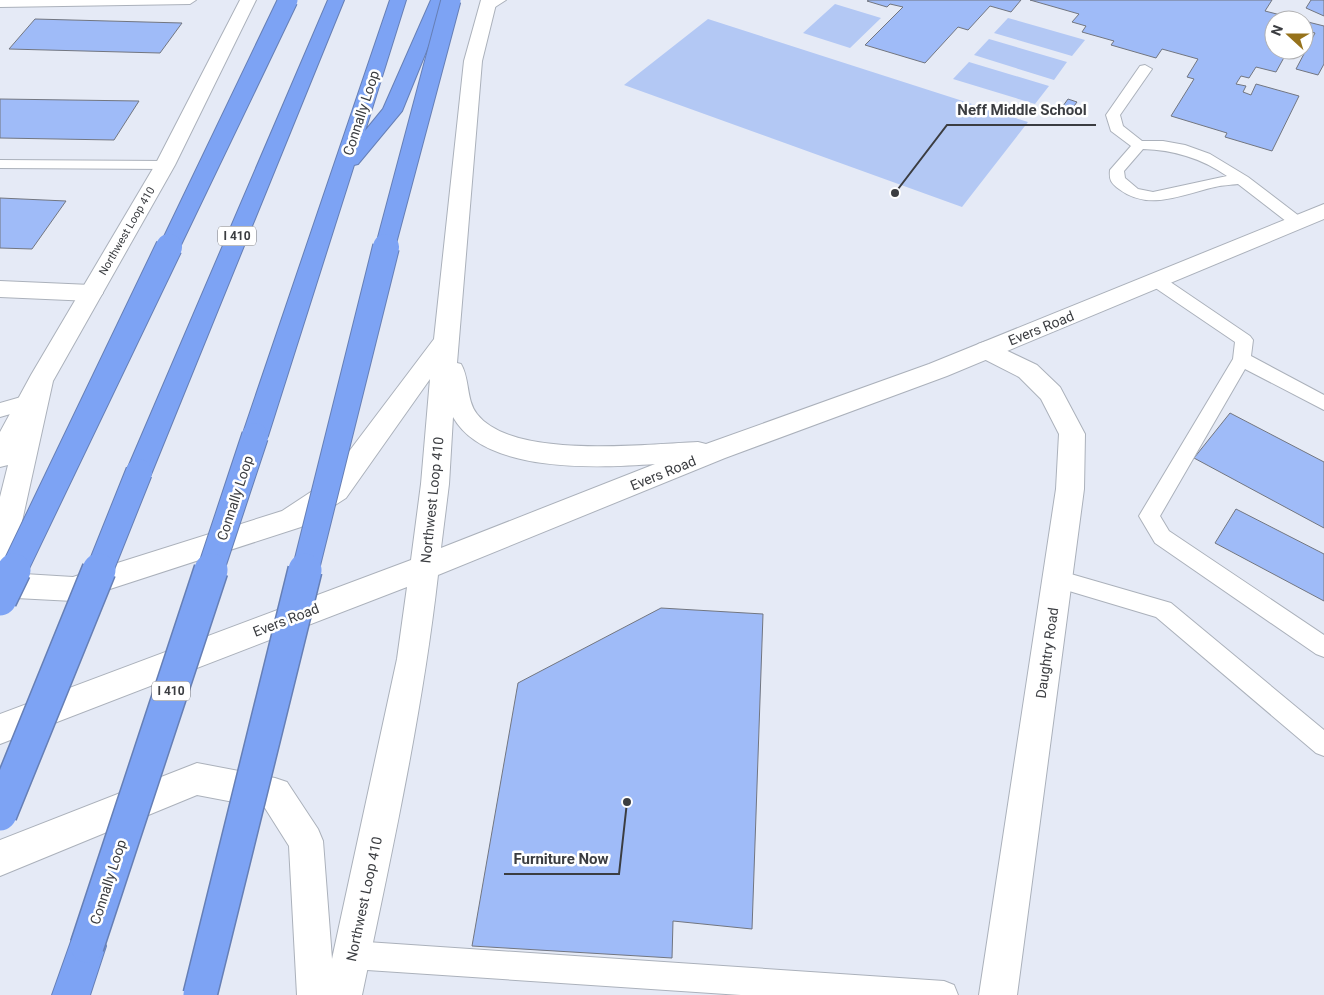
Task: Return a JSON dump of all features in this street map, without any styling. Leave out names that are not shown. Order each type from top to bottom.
[{"type":"highway","points":[[0,599],[288,0]]},
{"type":"highway","name":"I 410","points":[[0,814],[139,472],[336,0]]},
{"type":"highway","name":"Connally Loop","points":[[71,995],[398,0]]},
{"type":"highway","points":[[342,170],[392,111],[439,0]]},
{"type":"highway","points":[[200,995],[387,241],[451,0]]},
{"type":"main road","name":"Northwest Loop 410","points":[[0,457],[34,392],[165,166],[248,0]]},
{"type":"main road","name":"Northwest Loop 410","points":[[343,995],[412,659],[426,567],[473,61],[492,2]]},
{"type":"main road","name":"Evers Road","points":[[0,729],[426,567],[716,451],[987,350],[1324,211]]},
{"type":"main road","points":[[0,289],[91,293]]},
{"type":"main road","points":[[34,392],[4,535],[2,562],[16,586],[73,590],[292,519],[336,490],[446,340]]},
{"type":"main road","points":[[446,340],[460,406],[473,427],[502,443],[517,449],[560,456],[716,451]]},
{"type":"main road","name":"Daughtry Road","points":[[987,350],[1028,371],[1051,393],[1072,434],[1070,489],[998,995]]},
{"type":"main road","points":[[0,858],[197,779],[275,794],[306,840],[316,995]]},
{"type":"lane","points":[[4,4],[190,0]]},
{"type":"lane","points":[[1146,69],[1113,116],[1116,128],[1139,145],[1160,144],[1195,152],[1230,170],[1297,222]]},
{"type":"lane","points":[[1139,145],[1126,158],[1118,170],[1117,180],[1133,192],[1153,197],[1173,194],[1215,182],[1240,179]]},
{"type":"lane","points":[[0,164],[165,166]]},
{"type":"lane","points":[[1157,281],[1244,340],[1242,360],[1149,516],[1162,537],[1324,647]]},
{"type":"lane","points":[[1242,360],[1324,403]]},
{"type":"lane","points":[[0,410],[34,392]]},
{"type":"lane","points":[[1057,579],[1163,610],[1324,745]]},
{"type":"lane","points":[[352,955],[944,995]]},
{"type":"shaded area","points":[[835,4],[881,18],[850,48],[803,33]]},
{"type":"shaded area","points":[[1008,18],[1085,40],[1072,56],[994,33]]},
{"type":"shaded area","points":[[708,19],[1028,122],[962,207],[624,85]]},
{"type":"shaded area","points":[[989,39],[1067,62],[1054,80],[974,55]]},
{"type":"shaded area","points":[[969,62],[1049,86],[1035,104],[953,79]]},
{"type":"building","points":[[1021,0],[1011,12],[990,6],[968,30],[958,27],[925,63],[865,45],[903,7],[890,4],[887,7],[867,1]]},
{"type":"building","points":[[1030,0],[1272,0],[1264,10],[1264,60],[1283,60],[1276,72],[1256,67],[1249,78],[1241,76],[1236,84],[1246,86],[1243,92],[1251,95],[1256,84],[1299,96],[1272,151],[1225,137],[1227,133],[1171,116],[1194,79],[1187,77],[1198,59],[1162,49],[1156,58],[1111,45],[1114,41],[1082,32],[1086,26],[1072,22],[1079,14]]},
{"type":"building","points":[[1311,0],[1324,0],[1324,16],[1314,10],[1306,8]]},
{"type":"building","points":[[35,19],[182,23],[160,53],[9,49]]},
{"type":"building","points":[[1314,24],[1324,26],[1324,64],[1318,75],[1296,69],[1301,60],[1314,60]]},
{"type":"building","points":[[0,99],[139,101],[114,140],[0,138]]},
{"type":"building","points":[[1068,99],[1077,102],[1069,113],[1060,110]]},
{"type":"building","points":[[0,198],[66,201],[32,249],[0,248]]},
{"type":"building","points":[[1230,413],[1324,462],[1324,528],[1194,458]]},
{"type":"building","points":[[1236,509],[1324,554],[1324,601],[1215,543]]},
{"type":"building","points":[[661,608],[763,614],[752,929],[673,921],[672,958],[472,946],[518,683]]},
{"type":"place","name":"Neff Middle School","points":[[895,193]]},
{"type":"place","name":"Furniture Now","points":[[627,802]]}]
